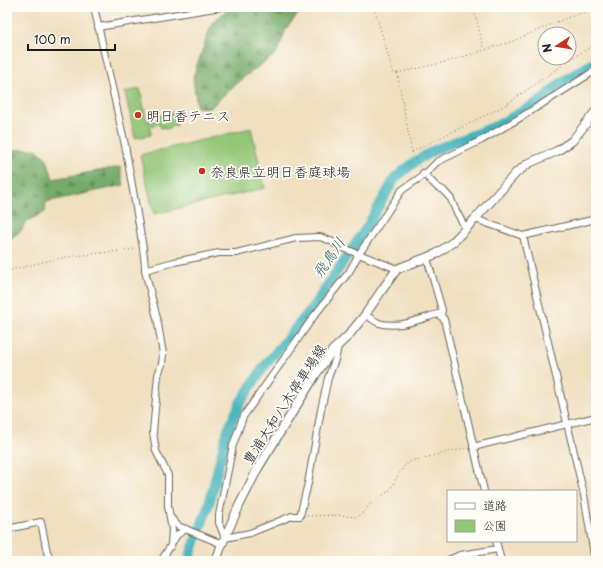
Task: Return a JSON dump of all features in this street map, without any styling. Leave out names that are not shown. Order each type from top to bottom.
[{"type":"main road","points":[[397,269],[436,254],[453,242],[516,173],[529,163],[557,151],[572,141],[596,111]]},
{"type":"main road","name":"豊浦大和八木停車場線","points":[[216,561],[221,542],[258,468],[316,374],[332,351],[348,336],[365,315],[397,269]]},
{"type":"street","points":[[94,7],[125,145],[146,270],[157,318],[163,354],[162,364],[158,375],[153,432],[156,451],[168,475],[168,506],[172,530],[171,545]]},
{"type":"street","points":[[98,27],[192,10],[221,7]]},
{"type":"street","points":[[221,542],[219,515],[233,445],[243,417],[314,316],[350,272],[358,254],[402,190],[437,162],[482,140],[596,70]]},
{"type":"street","points":[[423,173],[437,187],[444,190],[452,199],[455,209],[466,229]]},
{"type":"street","points":[[475,219],[523,236],[596,219]]},
{"type":"street","points":[[523,236],[584,495],[595,561]]},
{"type":"street","points":[[146,270],[174,262],[219,253],[236,253],[296,238],[320,237],[331,241],[338,246],[397,269]]},
{"type":"street","points":[[427,258],[442,310],[441,316]]},
{"type":"street","points":[[365,315],[378,322],[398,324],[438,314],[444,319],[484,490]]},
{"type":"street","points":[[170,517],[174,523],[188,530],[221,542],[250,533],[292,516],[300,516],[327,385],[338,346]]},
{"type":"street","points":[[474,447],[596,417]]},
{"type":"street","points":[[7,528],[41,522],[47,552],[52,561]]},
{"type":"street","points":[[161,561],[177,535],[188,530]]},
{"type":"street","points":[[496,542],[501,561]]},
{"type":"street","points":[[446,561],[460,555],[498,549]]},
{"type":"path","points":[[374,7],[393,72],[397,73],[450,61],[513,41],[564,19],[596,8]]},
{"type":"path","points":[[473,7],[485,50]]},
{"type":"path","points":[[412,152],[504,106],[596,44]]},
{"type":"path","points":[[397,73],[412,152],[423,173]]},
{"type":"path","points":[[7,271],[43,262],[143,248]]},
{"type":"path","points":[[300,516],[358,516],[363,513],[371,503],[389,491],[403,468],[411,461],[474,447]]},
{"type":"green space","points":[[230,7],[305,7],[286,29],[277,53],[240,80],[210,108],[197,107],[193,77],[212,23]]},
{"type":"green space","name":"明日香テニス","points":[[140,89],[147,122],[151,121],[150,118],[174,112],[177,125],[170,126],[170,128],[165,129],[165,127],[161,128],[159,124],[150,126],[151,135],[135,138],[125,92]]},
{"type":"green space","name":"奈良県立明日香庭球場","points":[[251,128],[265,188],[154,214],[140,155]]},
{"type":"green space","points":[[37,149],[47,159],[53,179],[120,167],[124,185],[46,202],[45,212],[25,222],[22,230],[11,238],[7,249],[7,154],[14,150]]},
{"type":"waterway","name":"飛鳥川","points":[[188,561],[209,504],[227,432],[240,403],[263,368],[309,312],[327,286],[368,225],[395,178],[416,161],[436,149],[496,126],[540,101],[563,81],[596,61]]},
{"type":"place","name":"明日香テニス","points":[[138,115]]},
{"type":"place","name":"奈良県立明日香庭球場","points":[[202,171]]}]
